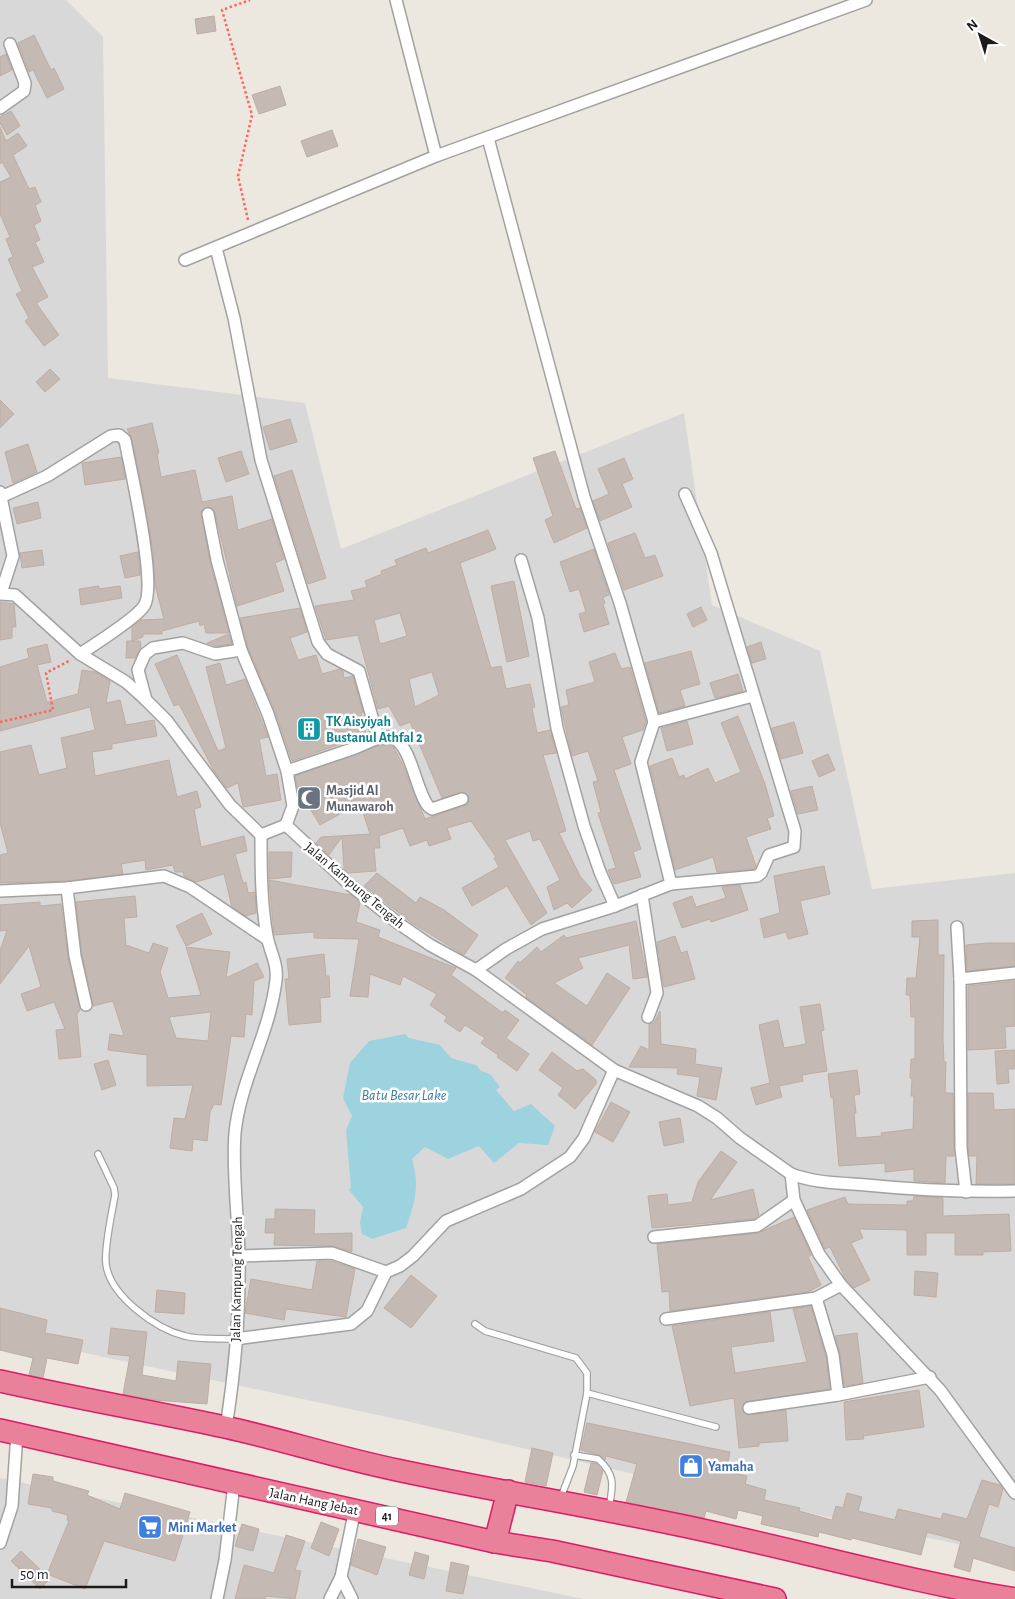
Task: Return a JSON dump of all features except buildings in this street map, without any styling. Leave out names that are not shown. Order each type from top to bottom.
[{"type":"highway","points":[[0,1381],[226,1428],[399,1471],[609,1510],[718,1533],[804,1555],[961,1590],[1015,1598]]},
{"type":"highway","name":"Jalan Hang Jebat","points":[[8,1431],[495,1542],[552,1551],[775,1599]]},
{"type":"highway","points":[[495,1542],[508,1491]]},
{"type":"street","points":[[396,0],[436,156]]},
{"type":"street","points":[[185,260],[252,234],[436,156],[866,0]]},
{"type":"street","points":[[0,108],[24,91],[25,83],[10,44]]},
{"type":"street","points":[[488,138],[584,497],[620,603],[654,722],[641,762],[671,884]]},
{"type":"street","points":[[216,248],[234,318],[261,460],[318,642],[327,654],[359,671],[378,738]]},
{"type":"street","points":[[80,654],[139,611],[147,600],[148,564],[125,440],[119,435],[111,436],[47,476],[1,494],[14,556],[0,594],[15,595],[80,654],[126,682],[146,700],[167,721],[230,805],[261,835],[286,826],[293,806],[287,771],[268,714],[241,650],[217,560],[208,514]]},
{"type":"street","points":[[476,970],[506,949],[542,929],[615,906],[671,884],[757,876],[761,873],[769,855],[794,847],[795,830],[711,554],[685,494]]},
{"type":"street","points":[[520,560],[538,618],[557,728],[590,844],[615,906]]},
{"type":"street","points":[[146,700],[138,670],[146,654],[153,648],[183,643],[215,654],[241,650]]},
{"type":"street","points":[[654,722],[753,696]]},
{"type":"street","points":[[287,771],[355,748],[378,738],[391,737],[399,742],[411,764],[429,807],[432,809],[462,798]]},
{"type":"street","name":"Jalan Kampung Tengah","points":[[286,826],[350,885],[398,923],[430,945],[476,970],[614,1070],[698,1106],[717,1118],[740,1138],[791,1174],[814,1181],[966,1192],[1015,1191]]},
{"type":"street","name":"Jalan Kampung Tengah","points":[[226,1428],[235,1338],[239,1256],[235,1135],[241,1102],[271,1010],[276,978],[275,958],[267,939],[260,890],[261,835]]},
{"type":"street","points":[[0,891],[67,888],[164,876],[190,887],[267,939]]},
{"type":"street","points":[[67,888],[75,956],[86,1005]]},
{"type":"street","points":[[642,894],[657,993],[648,1017]]},
{"type":"street","points":[[957,927],[960,979],[961,1148],[966,1192]]},
{"type":"street","points":[[960,979],[1015,973]]},
{"type":"street","points":[[235,1338],[351,1324],[367,1311],[386,1272],[400,1266],[414,1256],[446,1221],[521,1189],[570,1157],[584,1138],[614,1070]]},
{"type":"street","points":[[791,1174],[794,1200],[819,1254],[841,1285],[930,1377],[1015,1493]]},
{"type":"street","points":[[654,1237],[757,1226],[794,1200]]},
{"type":"street","points":[[239,1256],[332,1253],[386,1272]]},
{"type":"street","points":[[666,1319],[816,1298],[841,1285]]},
{"type":"street","points":[[816,1298],[833,1355],[838,1395]]},
{"type":"street","points":[[749,1408],[838,1395],[930,1377]]},
{"type":"street","points":[[0,1543],[12,1506],[8,1431]]},
{"type":"street","points":[[217,1599],[225,1560],[234,1484]]},
{"type":"street","points":[[330,1599],[341,1578],[355,1509]]},
{"type":"street","points":[[341,1578],[352,1599]]},
{"type":"lane","points":[[98,1154],[114,1188],[106,1263],[110,1280],[130,1303],[154,1322],[171,1332],[187,1336],[235,1338]]},
{"type":"lane","points":[[475,1324],[485,1331],[576,1358],[587,1373],[587,1393],[572,1466],[560,1501]]},
{"type":"lane","points":[[587,1393],[716,1427]]},
{"type":"lane","points":[[574,1455],[598,1459],[612,1474],[613,1487],[609,1510]]},
{"type":"path","points":[[250,0],[222,10],[252,115],[238,176],[252,234]]},
{"type":"path","points":[[0,722],[53,710],[46,673],[80,654]]},
{"type":"shaded area","points":[[0,0],[66,0],[103,37],[108,378],[305,403],[341,549],[684,413],[712,605],[820,651],[872,889],[1015,873],[1015,1556],[737,1498],[406,1421],[0,1335]]},
{"type":"shaded area","points":[[0,1478],[584,1599],[0,1599]]},
{"type":"water","name":"Batu Besar Lake","points":[[405,1034],[409,1038],[440,1045],[451,1058],[476,1065],[480,1070],[491,1075],[500,1087],[496,1090],[514,1111],[531,1104],[555,1126],[548,1145],[519,1143],[494,1163],[479,1146],[448,1159],[425,1147],[412,1159],[416,1186],[412,1210],[406,1228],[372,1239],[362,1234],[360,1223],[363,1207],[349,1190],[351,1188],[346,1130],[352,1116],[343,1098],[350,1063],[369,1041]]},
{"type":"place","name":"TK Aisyiyah Bustanul Athfal 2","points":[[309,729]]},
{"type":"place","name":"Masjid Al Munawaroh","points":[[309,798]]},
{"type":"place","name":"Yamaha","points":[[691,1466]]},
{"type":"place","name":"Mini Market","points":[[150,1527]]}]
